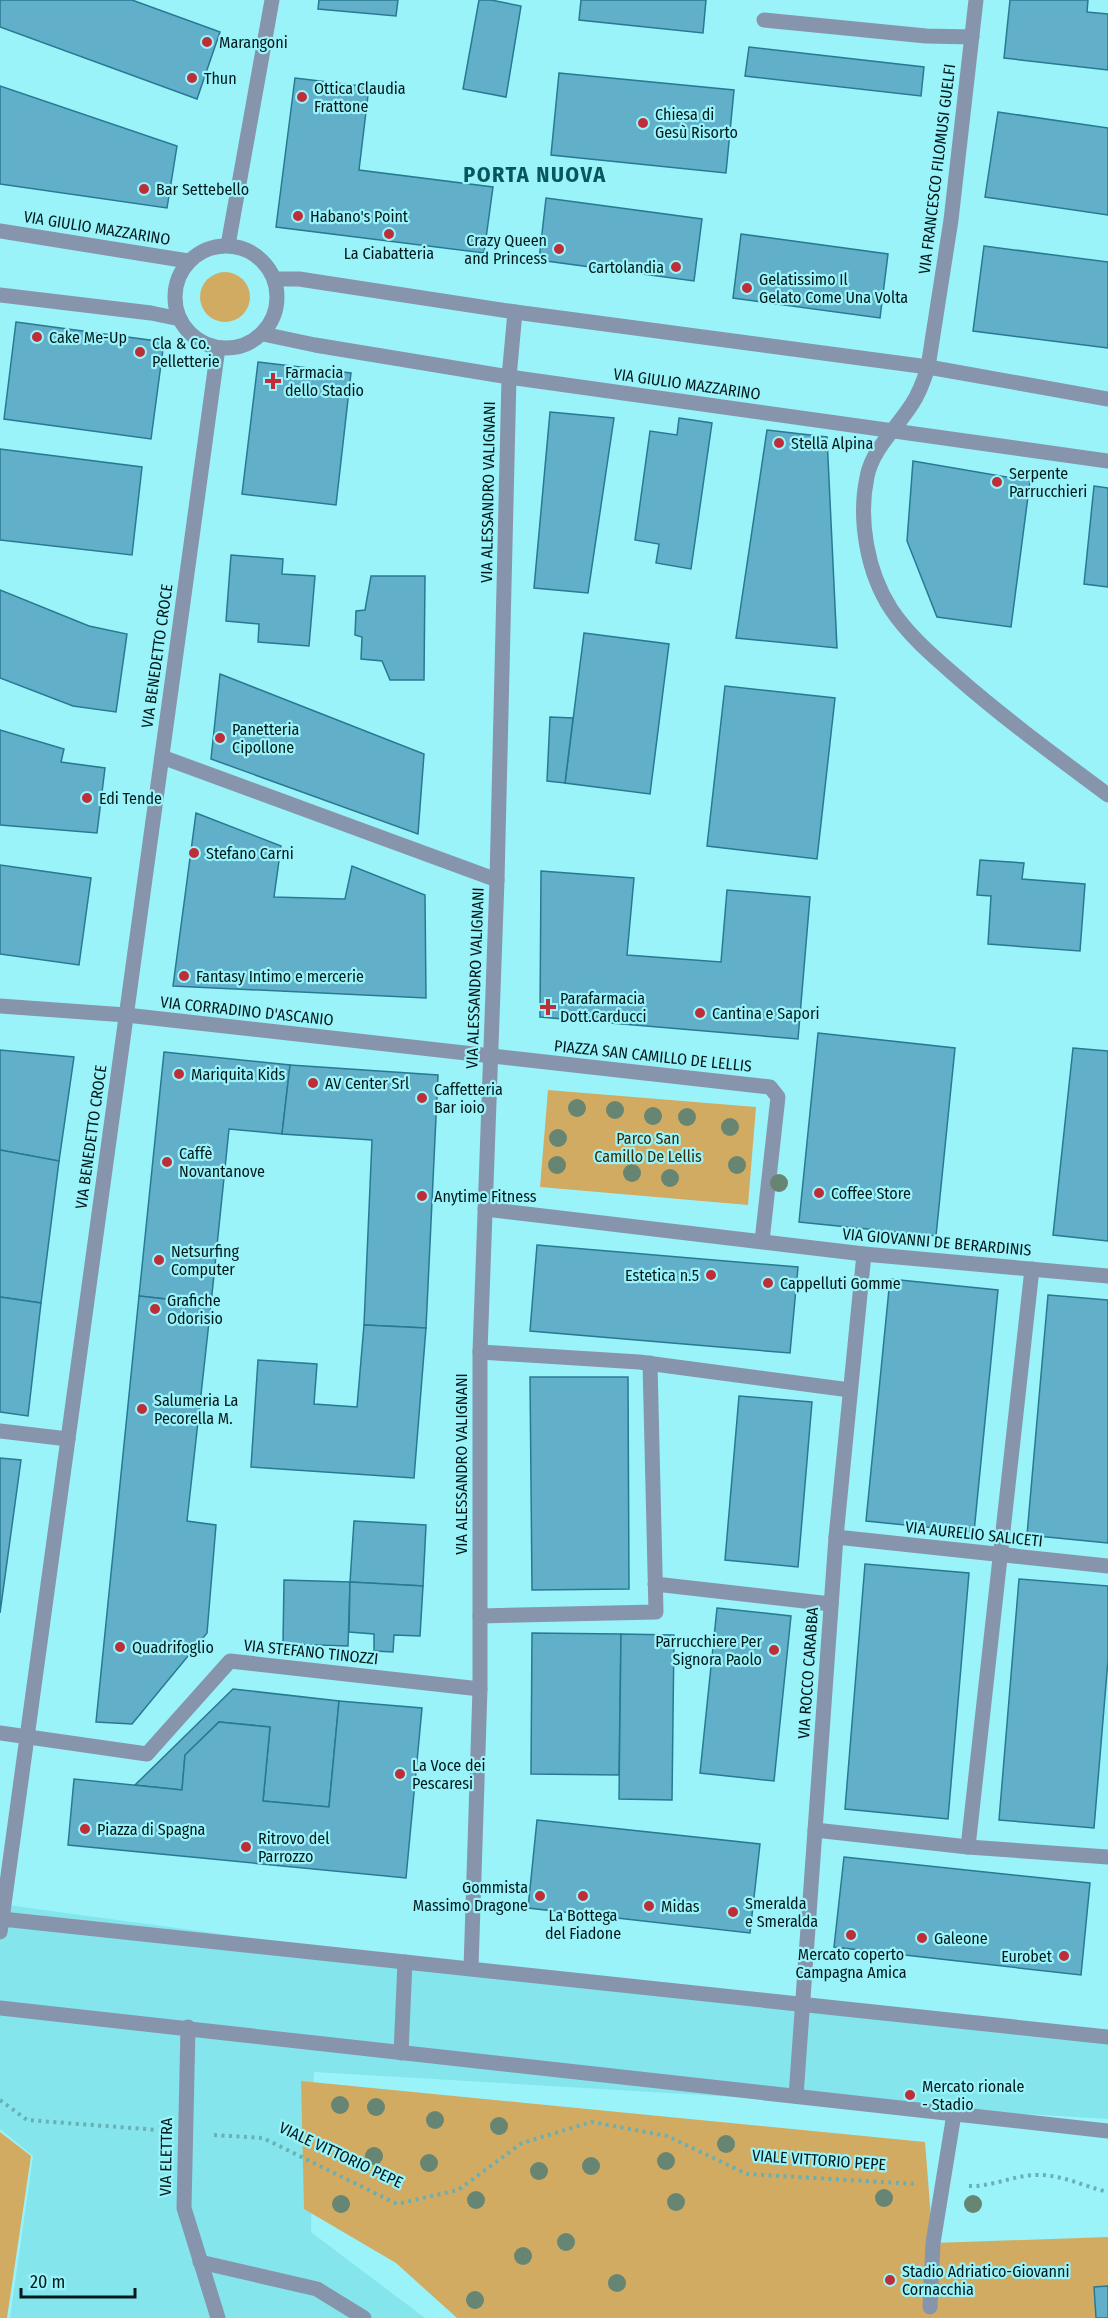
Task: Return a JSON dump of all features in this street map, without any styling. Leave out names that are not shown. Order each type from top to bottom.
[{"type":"street","points":[[228,245],[272,0]]},
{"type":"street","name":"VIA FRANCESCO FILOMUSI GUELFI","points":[[976,0],[951,220],[928,367],[922,386],[913,402],[871,462],[866,478],[863,524],[872,569],[890,608],[921,646],[978,695],[1108,795]]},
{"type":"street","points":[[764,20],[926,36],[972,37]]},
{"type":"street","name":"VIA GIULIO MAZZARINO","points":[[0,231],[188,261]]},
{"type":"street","points":[[228,245],[243,248],[257,255],[268,266],[275,279],[278,294],[277,308],[272,322],[252,342],[239,347],[218,348],[198,340],[188,331],[180,319],[175,304],[175,289],[188,261],[207,249],[228,245]]},
{"type":"street","points":[[275,279],[299,279],[516,312],[928,367],[1108,399]]},
{"type":"street","points":[[0,295],[151,313],[180,319]]},
{"type":"street","name":"VIA ALESSANDRO VALIGNANI","points":[[471,1968],[480,1689],[480,1352],[497,880],[509,377],[516,312]]},
{"type":"street","name":"VIA GIULIO MAZZARINO","points":[[263,333],[315,345],[509,377],[1108,461]]},
{"type":"street","name":"VIA BENEDETTO CROCE","points":[[1,1925],[218,348]]},
{"type":"street","points":[[162,757],[497,880]]},
{"type":"street","name":"VIA CORRADINO D'ASCANIO","points":[[0,1006],[126,1015],[490,1057]]},
{"type":"street","name":"PIAZZA SAN CAMILLO DE LELLIS","points":[[490,1057],[770,1087],[778,1097],[762,1241]]},
{"type":"street","points":[[484,1209],[762,1241]]},
{"type":"street","name":"VIA GIOVANNI DE BERARDINIS","points":[[762,1241],[864,1254],[1108,1276]]},
{"type":"street","name":"VIA ROCCO CARABBA","points":[[796,2096],[836,1537],[864,1254]]},
{"type":"street","points":[[968,1847],[1032,1269]]},
{"type":"street","points":[[480,1352],[650,1364],[850,1390]]},
{"type":"street","points":[[480,1616],[523,1617],[656,1612],[650,1364]]},
{"type":"street","points":[[0,1431],[68,1439]]},
{"type":"street","name":"VIA AURELIO SALICETI","points":[[836,1537],[1108,1566]]},
{"type":"street","points":[[655,1584],[831,1604]]},
{"type":"street","name":"VIA STEFANO TINOZZI","points":[[0,1733],[147,1754],[230,1661],[480,1689]]},
{"type":"street","points":[[815,1830],[968,1847],[1108,1857]]},
{"type":"street","points":[[1,1925],[471,1968],[1108,2037]]},
{"type":"street","points":[[401,2053],[405,1962]]},
{"type":"street","points":[[0,2008],[188,2027],[401,2053],[1108,2131]]},
{"type":"street","name":"VIA ELETTRA","points":[[188,2027],[184,2208],[218,2318]]},
{"type":"street","points":[[930,2307],[933,2243],[954,2114]]},
{"type":"street","points":[[200,2262],[317,2289],[364,2318]]},
{"type":"path","name":"VIALE VITTORIO PEPE","points":[[0,2100],[27,2120],[263,2138],[397,2204],[458,2190],[522,2143],[592,2122],[667,2136],[747,2174],[978,2187],[1032,2175],[1055,2175],[1108,2192]]},
{"type":"shaded area","name":"Mercato rionale - Stadio","points":[[0,1904],[470,1968],[1108,2039],[1108,2119],[314,2072],[311,2232],[425,2318],[10,2318],[33,2156],[0,2129]]},
{"type":"green space","points":[[225,272],[243,279],[250,297],[243,315],[225,322],[207,315],[200,297],[207,279]]},
{"type":"green space","name":"Parco San Camillo De Lellis","points":[[548,1090],[756,1107],[748,1205],[540,1187]]},
{"type":"green space","points":[[301,2081],[925,2142],[933,2243],[1108,2237],[1108,2318],[457,2318],[396,2263],[304,2209]]},
{"type":"green space","points":[[0,2132],[31,2156],[7,2318],[0,2318]]},
{"type":"building","points":[[0,0],[132,0],[220,32],[197,99],[0,27]]},
{"type":"building","points":[[319,0],[398,0],[396,16],[318,9]]},
{"type":"building","points":[[479,0],[521,6],[506,97],[463,89]]},
{"type":"building","points":[[581,0],[706,0],[703,33],[579,20]]},
{"type":"building","points":[[1010,0],[1088,0],[1087,12],[1108,14],[1108,70],[1004,58]]},
{"type":"building","points":[[749,47],[924,67],[921,96],[745,76]]},
{"type":"building","name":"Chiesa di Gesù Risorto","points":[[559,73],[734,90],[726,173],[551,155]]},
{"type":"building","points":[[295,78],[369,87],[359,170],[493,187],[484,253],[276,227]]},
{"type":"building","points":[[0,86],[177,146],[167,208],[0,184]]},
{"type":"building","points":[[998,112],[1108,128],[1108,215],[985,197]]},
{"type":"building","points":[[546,198],[702,219],[694,281],[539,260]]},
{"type":"building","points":[[741,234],[888,254],[880,318],[733,298]]},
{"type":"building","points":[[984,246],[1108,262],[1108,348],[973,331]]},
{"type":"building","points":[[16,322],[164,342],[151,439],[4,419]]},
{"type":"building","points":[[258,362],[351,373],[336,505],[242,494]]},
{"type":"building","points":[[550,412],[614,418],[588,593],[534,588]]},
{"type":"building","points":[[679,418],[712,423],[691,569],[656,563],[659,544],[635,540],[650,431],[677,435]]},
{"type":"building","points":[[767,430],[827,437],[837,648],[736,638]]},
{"type":"building","points":[[0,449],[142,467],[132,555],[0,540]]},
{"type":"building","points":[[913,461],[1030,481],[1011,627],[937,617],[907,541]]},
{"type":"building","points":[[1094,486],[1108,488],[1108,587],[1084,584]]},
{"type":"building","points":[[231,555],[283,559],[282,574],[315,576],[309,646],[258,642],[259,624],[226,621]]},
{"type":"building","points":[[371,576],[425,576],[424,680],[390,680],[382,661],[361,659],[362,637],[355,635],[356,611],[365,610]]},
{"type":"building","points":[[0,590],[89,626],[127,634],[116,712],[73,706],[0,678]]},
{"type":"building","points":[[584,633],[669,644],[650,794],[565,783]]},
{"type":"building","points":[[220,674],[424,754],[418,834],[211,759]]},
{"type":"building","points":[[725,686],[835,698],[817,859],[707,846]]},
{"type":"building","points":[[550,717],[573,718],[565,783],[547,781]]},
{"type":"building","points":[[0,730],[64,749],[61,762],[105,768],[97,833],[0,825]]},
{"type":"building","points":[[196,813],[281,846],[274,897],[345,899],[352,866],[425,895],[426,998],[173,986]]},
{"type":"building","points":[[980,860],[1024,863],[1022,879],[1085,884],[1080,951],[988,944],[991,896],[977,895]]},
{"type":"building","points":[[0,865],[91,878],[79,965],[0,954]]},
{"type":"building","points":[[541,871],[634,878],[627,955],[721,962],[727,890],[810,897],[798,1039],[540,1017]]},
{"type":"building","points":[[818,1033],[955,1048],[936,1236],[799,1222]]},
{"type":"building","points":[[1073,1048],[1108,1051],[1108,1241],[1053,1235]]},
{"type":"building","points":[[0,1050],[74,1057],[59,1161],[0,1150]]},
{"type":"building","points":[[164,1052],[290,1065],[282,1134],[229,1129],[211,1304],[139,1296]]},
{"type":"building","points":[[290,1065],[438,1075],[426,1328],[364,1325],[372,1140],[282,1134]]},
{"type":"building","points":[[0,1150],[59,1161],[41,1303],[0,1297]]},
{"type":"building","points":[[537,1245],[798,1267],[790,1353],[530,1331]]},
{"type":"building","points":[[890,1279],[998,1290],[974,1532],[866,1521]]},
{"type":"building","points":[[1048,1295],[1108,1300],[1108,1543],[1027,1535]]},
{"type":"building","points":[[139,1296],[211,1304],[187,1521],[216,1525],[207,1633],[132,1724],[96,1722]]},
{"type":"building","points":[[0,1297],[41,1303],[28,1416],[0,1412]]},
{"type":"building","points":[[364,1325],[426,1328],[414,1478],[251,1467],[258,1360],[317,1364],[314,1404],[357,1407]]},
{"type":"building","points":[[530,1377],[628,1377],[629,1589],[532,1590]]},
{"type":"building","points":[[739,1396],[812,1402],[798,1567],[725,1560]]},
{"type":"building","points":[[0,1458],[21,1460],[0,1613]]},
{"type":"building","points":[[354,1521],[426,1525],[423,1586],[350,1582]]},
{"type":"building","points":[[865,1564],[969,1573],[948,1819],[845,1809]]},
{"type":"building","points":[[1019,1579],[1108,1586],[1108,1660],[1094,1828],[999,1820]]},
{"type":"building","points":[[284,1580],[350,1582],[348,1646],[283,1644]]},
{"type":"building","points":[[350,1582],[423,1586],[420,1636],[394,1635],[393,1652],[374,1651],[374,1634],[349,1632]]},
{"type":"building","points":[[717,1608],[791,1616],[774,1781],[700,1773]]},
{"type":"building","points":[[532,1633],[621,1634],[619,1775],[531,1774]]},
{"type":"building","points":[[621,1634],[674,1635],[672,1800],[619,1799]]},
{"type":"building","points":[[233,1689],[339,1701],[329,1807],[263,1801],[270,1727],[219,1722],[185,1755],[182,1790],[135,1785]]},
{"type":"building","points":[[339,1701],[422,1708],[406,1878],[68,1845],[74,1779],[182,1790],[185,1755],[219,1722],[270,1727],[263,1801],[329,1807]]},
{"type":"building","points":[[537,1820],[760,1844],[750,1933],[528,1908]]},
{"type":"building","points":[[844,1857],[1090,1883],[1081,1975],[834,1947]]},
{"type":"building","points":[[1108,2286],[1108,2318],[1096,2318],[1094,2287]]},
{"type":"place","name":"Marangoni","points":[[207,42]]},
{"type":"place","name":"Thun","points":[[192,78]]},
{"type":"place","name":"Ottica Claudia Frattone","points":[[302,97]]},
{"type":"place","name":"Chiesa di Gesù Risorto","points":[[643,123]]},
{"type":"place","name":"Bar Settebello","points":[[144,189]]},
{"type":"place","name":"Habano's Point","points":[[298,216]]},
{"type":"place","name":"La Ciabatteria","points":[[389,234]]},
{"type":"place","name":"Crazy Queen and Princess","points":[[559,249]]},
{"type":"place","name":"Cartolandia","points":[[676,267]]},
{"type":"place","name":"Gelatissimo Il Gelato Come Una Volta","points":[[747,288]]},
{"type":"place","name":"Cake Me-Up","points":[[37,337]]},
{"type":"place","name":"Cla & Co. Pelletterie","points":[[140,352]]},
{"type":"place","name":"Farmacia dello Stadio","points":[[273,381]]},
{"type":"place","name":"Stella Alpina","points":[[779,443]]},
{"type":"place","name":"Serpente Parrucchieri","points":[[997,482]]},
{"type":"place","name":"Panetteria Cipollone","points":[[220,738]]},
{"type":"place","name":"Edi Tende","points":[[87,798]]},
{"type":"place","name":"Stefano Carni","points":[[194,853]]},
{"type":"place","name":"Fantasy Intimo e mercerie","points":[[184,976]]},
{"type":"place","name":"Parafarmacia Dott.Carducci","points":[[548,1007]]},
{"type":"place","name":"Cantina e Sapori","points":[[700,1013]]},
{"type":"place","name":"Mariquita Kids","points":[[179,1074]]},
{"type":"place","name":"AV Center Srl","points":[[313,1083]]},
{"type":"place","name":"Caffetteria Bar ioio","points":[[422,1098]]},
{"type":"place","name":"Caffè Novantanove","points":[[167,1162]]},
{"type":"place","name":"Coffee Store","points":[[819,1193]]},
{"type":"place","name":"Anytime Fitness","points":[[422,1196]]},
{"type":"place","name":"Netsurfing Computer","points":[[159,1260]]},
{"type":"place","name":"Estetica n.5","points":[[711,1275]]},
{"type":"place","name":"Cappelluti Gomme","points":[[768,1283]]},
{"type":"place","name":"Grafiche Odorisio","points":[[155,1309]]},
{"type":"place","name":"Salumeria La Pecorella M.","points":[[142,1409]]},
{"type":"place","name":"Quadrifoglio","points":[[120,1647]]},
{"type":"place","name":"Parrucchiere Per Signora Paolo","points":[[774,1650]]},
{"type":"place","name":"La Voce dei Pescaresi","points":[[400,1774]]},
{"type":"place","name":"Piazza di Spagna","points":[[85,1829]]},
{"type":"place","name":"Ritrovo del Parrozzo","points":[[246,1847]]},
{"type":"place","name":"Gommista Massimo Dragone","points":[[540,1896]]},
{"type":"place","name":"La Bottega del Fiadone","points":[[583,1896]]},
{"type":"place","name":"Midas","points":[[649,1906]]},
{"type":"place","name":"Smeralda e Smeralda","points":[[733,1912]]},
{"type":"place","name":"Mercato coperto Campagna Amica","points":[[851,1935]]},
{"type":"place","name":"Galeone","points":[[922,1938]]},
{"type":"place","name":"Eurobet","points":[[1064,1956]]},
{"type":"place","name":"Mercato rionale - Stadio","points":[[910,2095]]},
{"type":"place","name":"Stadio Adriatico-Giovanni Cornacchia","points":[[890,2280]]},
{"type":"district","name":"PORTA NUOVA","points":[[535,174]]}]
